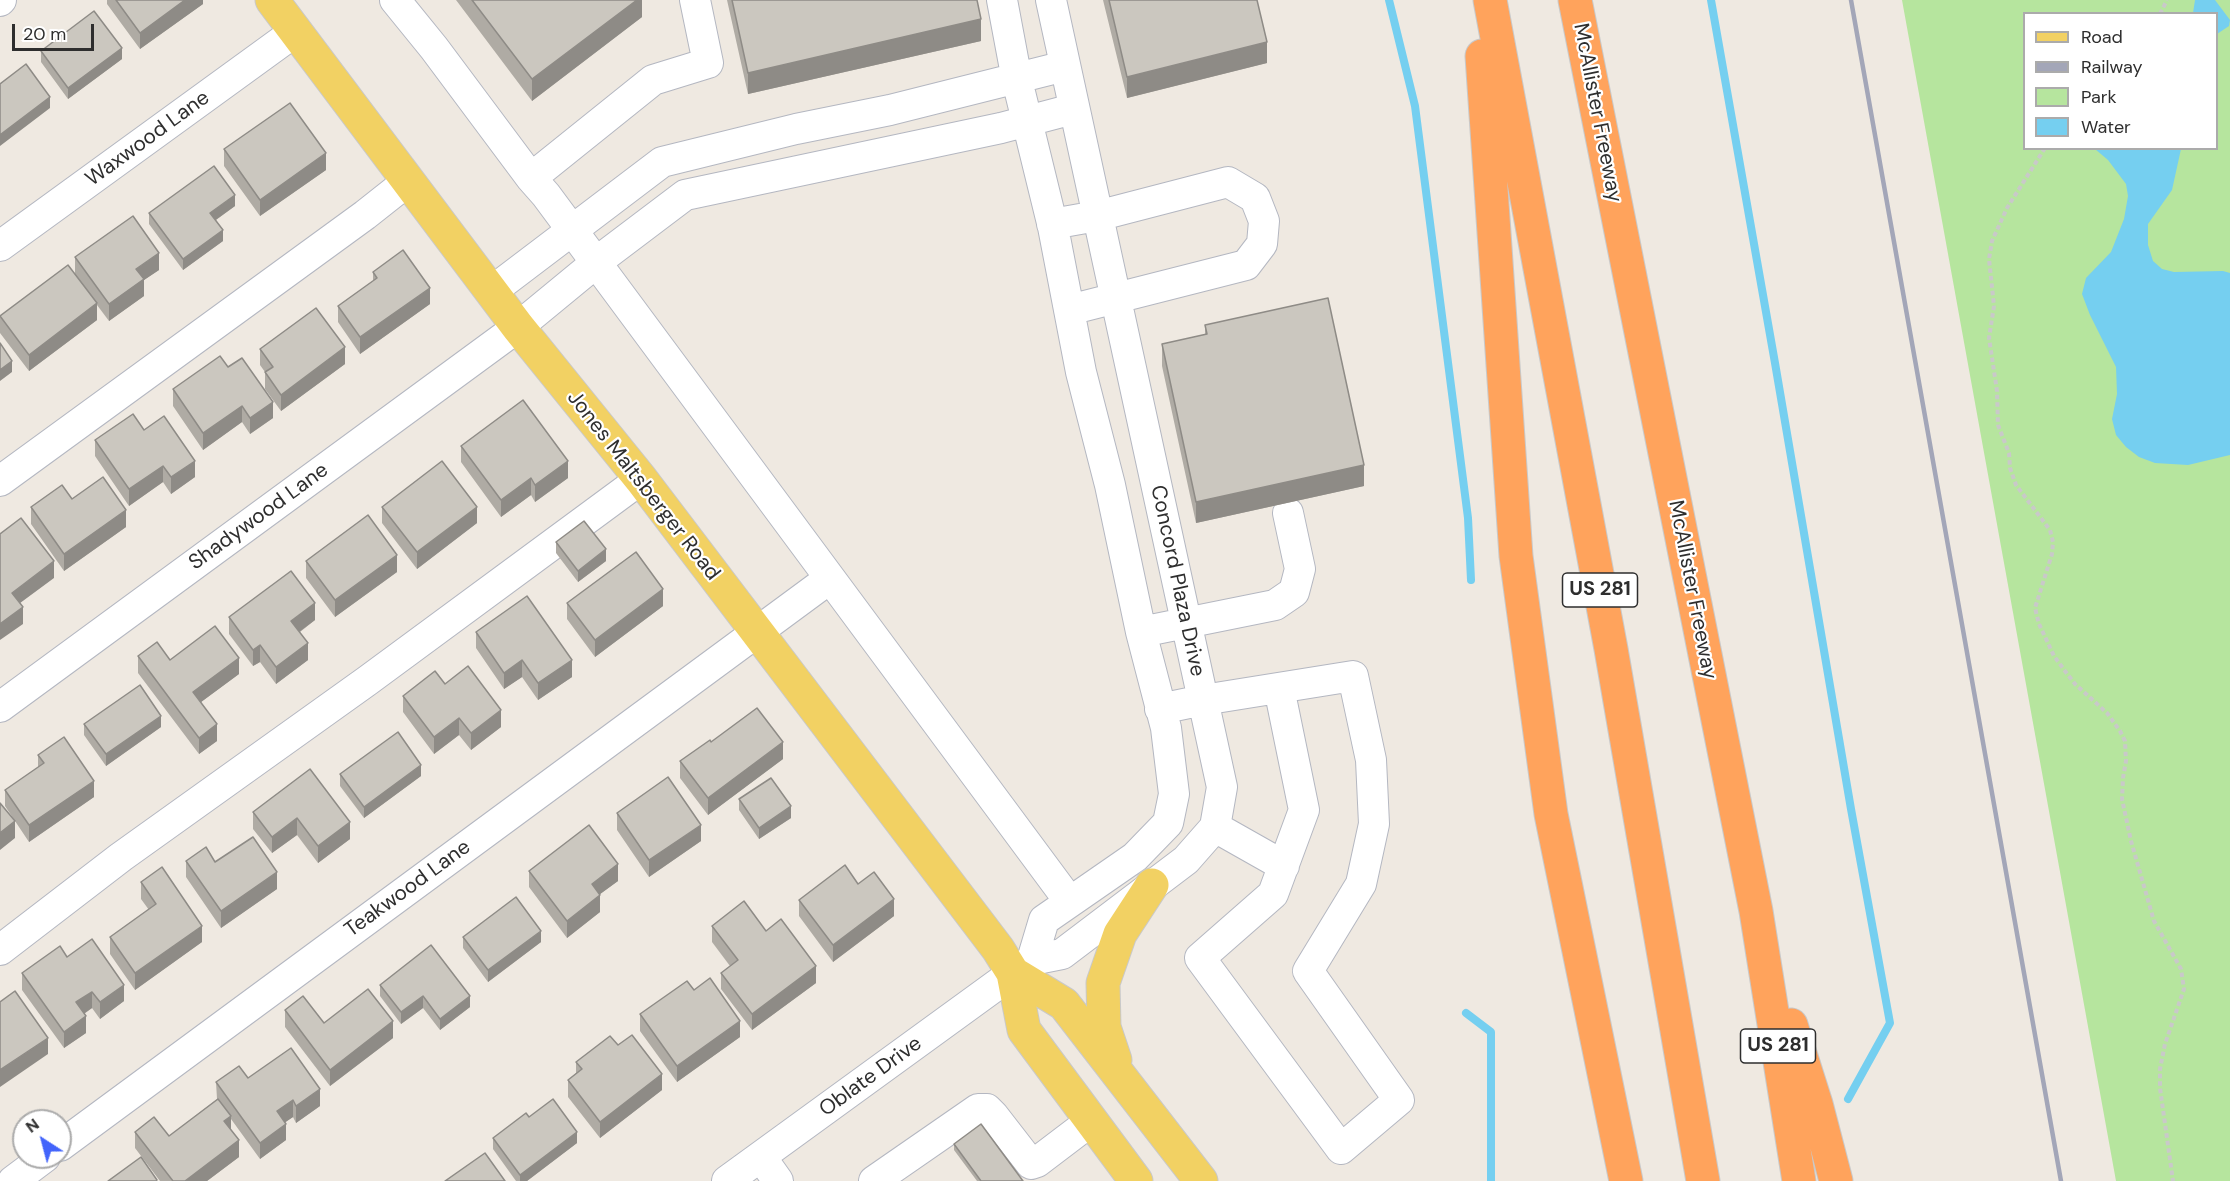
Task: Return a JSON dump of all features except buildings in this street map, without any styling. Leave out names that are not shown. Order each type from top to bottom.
[{"type":"highway","points":[[1478,0],[1516,556],[1551,814],[1626,1181]]},
{"type":"highway","name":"US 281","points":[[1490,0],[1611,649],[1703,1181]]},
{"type":"highway","name":"McAllister Freeway","points":[[1575,0],[1756,911],[1799,1181]]},
{"type":"highway","points":[[1756,911],[1816,1104],[1836,1181]]},
{"type":"main road","name":"Jones Maltsberger Road","points":[[273,0],[518,327],[641,479],[998,949],[1023,967],[1064,1004],[1202,1181]]},
{"type":"main road","points":[[1120,1076],[1104,1027],[1102,983],[1120,934],[1152,885]]},
{"type":"main road","name":"Jones Maltsberger Road","points":[[1023,967],[1024,1030],[1136,1181]]},
{"type":"street","points":[[395,0],[434,48],[596,264],[1070,902]]},
{"type":"street","points":[[531,178],[653,80],[708,63],[695,0]]},
{"type":"street","name":"Concord Plaza Drive","points":[[1002,0],[1017,80],[1052,224],[1081,372],[1110,485],[1141,632],[1166,728],[1174,794],[1168,823],[1135,857],[1044,920],[1023,967]]},
{"type":"street","name":"Concord Plaza Drive","points":[[1051,0],[1096,216],[1222,787],[1215,827]]},
{"type":"street","name":"Waxwood Lane","points":[[0,246],[296,31]]},
{"type":"street","points":[[492,291],[662,162],[796,129],[1017,80],[1065,66]]},
{"type":"street","name":"Shadywood Lane","points":[[0,707],[518,327],[686,195],[1073,109]]},
{"type":"street","points":[[796,129],[803,170]]},
{"type":"street","points":[[0,481],[365,215],[408,181]]},
{"type":"street","points":[[1052,224],[1096,216],[1228,182],[1255,198],[1264,222],[1262,244],[1246,265],[1069,310]]},
{"type":"street","points":[[0,950],[121,857],[367,681],[641,479]]},
{"type":"street","points":[[1141,632],[1275,605],[1294,592],[1300,569],[1288,513]]},
{"type":"street","name":"Teakwood Lane","points":[[72,1137],[829,579]]},
{"type":"street","points":[[1160,709],[1203,700],[1353,676],[1371,760],[1374,824],[1361,884],[1308,971],[1399,1100],[1341,1149],[1200,958],[1274,894],[1304,810],[1279,688]]},
{"type":"street","points":[[1023,967],[1062,954],[1186,860],[1215,827],[1284,866]]},
{"type":"street","name":"Oblate Drive","points":[[727,1181],[770,1169],[1023,967]]},
{"type":"street","points":[[874,1181],[978,1109],[987,1109],[993,1115],[1036,1172]]},
{"type":"street","points":[[1036,1172],[1037,1162],[1091,1121]]},
{"type":"street","points":[[13,1181],[29,1169]]},
{"type":"path","points":[[2044,150],[2007,208],[1992,241],[1989,259],[1994,306],[1989,338],[1997,391],[1998,425],[2009,453],[2010,468],[2016,484],[2045,521],[2053,542],[2052,554],[2035,608],[2038,624],[2054,656],[2065,671],[2075,684],[2107,713],[2125,741],[2126,761],[2122,799],[2131,841],[2154,921],[2181,969],[2184,989],[2164,1044],[2160,1069],[2160,1088],[2173,1181]]},
{"type":"green space","points":[[1902,0],[2230,0],[2230,1181],[2116,1181]]},
{"type":"water","points":[[2195,0],[2215,0],[2230,20],[2229,26],[2218,33],[2218,12],[2193,12]]},
{"type":"water","points":[[2096,150],[2181,150],[2172,190],[2148,224],[2148,245],[2153,261],[2162,269],[2174,272],[2223,271],[2230,273],[2230,455],[2188,465],[2155,463],[2139,457],[2116,435],[2112,419],[2117,394],[2116,367],[2082,294],[2086,278],[2111,252],[2124,219],[2128,196],[2126,184],[2108,160]]},
{"type":"waterway","points":[[1389,0],[1415,106],[1468,518],[1471,580]]},
{"type":"waterway","points":[[1711,0],[1890,1023],[1848,1099]]},
{"type":"waterway","points":[[1466,1013],[1491,1032],[1491,1181]]},
{"type":"railway","points":[[1851,0],[2061,1181]]}]
